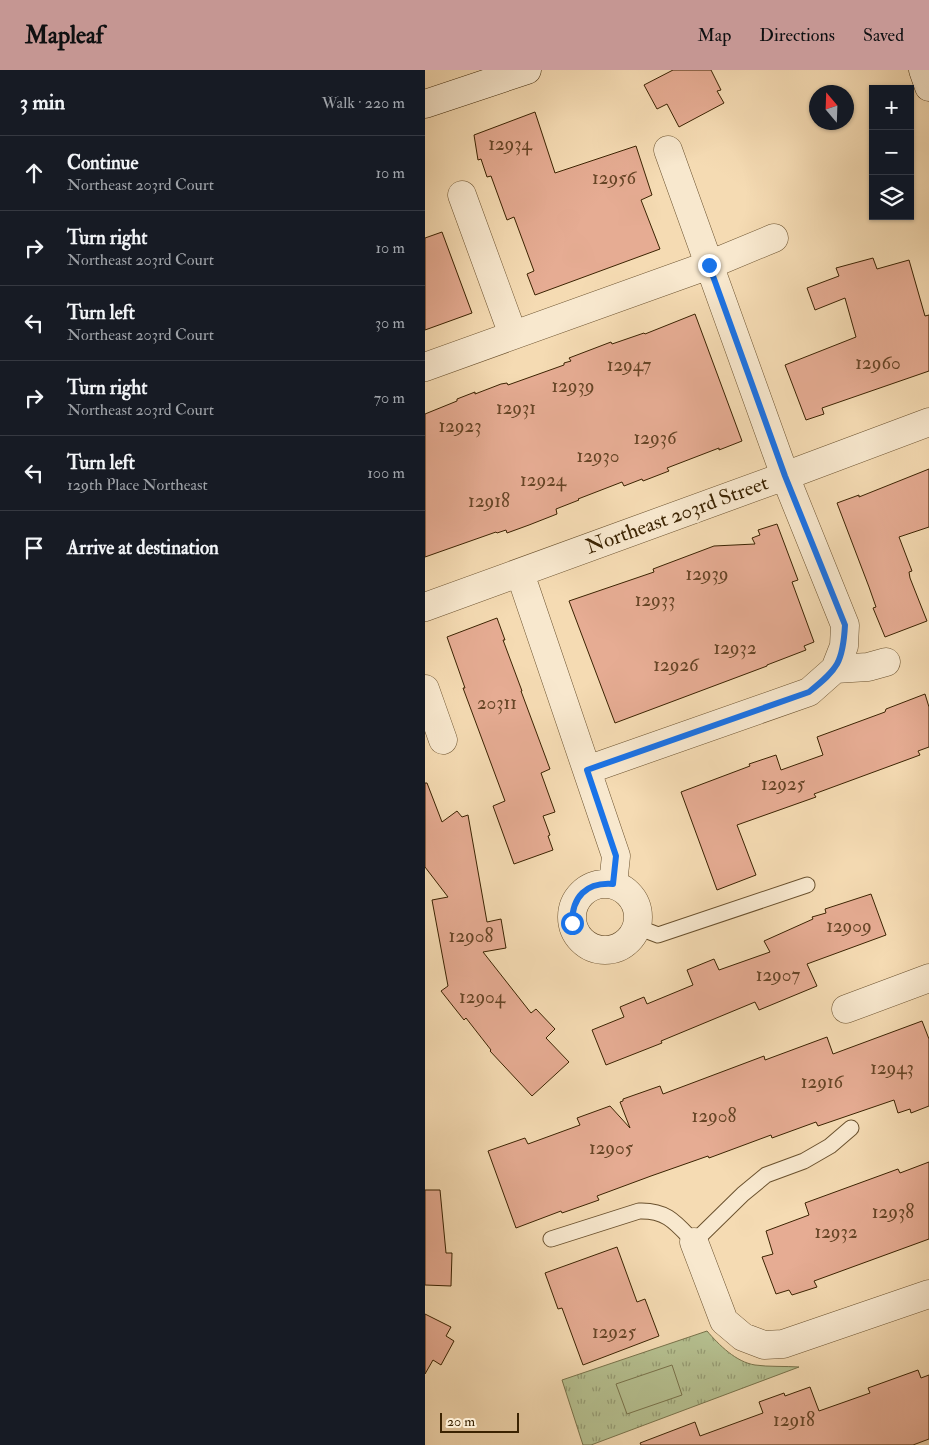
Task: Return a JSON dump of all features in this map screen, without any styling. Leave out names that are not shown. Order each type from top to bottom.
[{"type":"street","points":[[425,104],[527,70]]},
{"type":"street","points":[[923,70],[929,87]]},
{"type":"street","points":[[587,770],[809,692],[835,669],[844,646],[845,625],[785,476],[668,150]]},
{"type":"street","points":[[462,195],[513,335]]},
{"type":"street","points":[[425,367],[709,265],[774,238]]},
{"type":"street","name":"Northeast 203rd Street","points":[[425,607],[929,422]]},
{"type":"street","points":[[520,573],[616,856],[613,884]]},
{"type":"street","points":[[835,669],[868,667],[886,662]]},
{"type":"street","points":[[425,689],[443,740]]},
{"type":"street","points":[[613,884],[623,888],[637,906],[639,916],[637,927],[632,937],[624,945],[614,950],[592,948],[576,934],[572,923],[572,912],[579,897],[591,886],[613,884]]},
{"type":"street","points":[[846,1009],[929,978]]},
{"type":"street","points":[[694,1242],[724,1321],[743,1337],[764,1345],[783,1344],[929,1294]]},
{"type":"lane","points":[[637,927],[658,935],[807,885]]},
{"type":"lane","points":[[551,1239],[639,1211],[649,1210],[661,1213],[674,1220],[694,1242],[743,1194],[766,1175],[813,1156],[830,1146],[851,1128]]},
{"type":"green space","points":[[707,1331],[728,1352],[748,1363],[760,1366],[799,1367],[591,1445],[583,1445],[562,1380]]},
{"type":"green space","points":[[672,1365],[682,1395],[627,1414],[616,1384]]},
{"type":"building","points":[[673,70],[711,70],[721,90],[717,91],[724,103],[679,127],[667,104],[657,109],[644,85]]},
{"type":"building","points":[[535,112],[555,173],[636,146],[652,195],[641,200],[660,249],[535,295],[527,274],[534,271],[514,217],[507,220],[491,176],[487,177],[481,159],[478,160],[474,135]]},
{"type":"building","points":[[442,232],[472,313],[425,330],[425,238]]},
{"type":"building","points":[[873,258],[877,269],[909,260],[925,316],[929,315],[929,371],[822,408],[824,414],[806,420],[785,365],[856,337],[845,298],[815,310],[807,288],[839,276],[836,268]]},
{"type":"building","points":[[695,314],[742,441],[667,468],[669,471],[643,481],[642,479],[624,486],[622,482],[578,499],[556,509],[557,514],[529,525],[507,533],[506,530],[496,532],[425,557],[425,414],[475,392],[475,394],[501,384],[507,383],[508,385],[564,365],[564,363],[571,361],[569,358],[611,342],[612,344],[645,334]]},
{"type":"building","points":[[929,469],[929,527],[899,537],[912,571],[909,572],[910,578],[927,621],[885,637],[873,608],[876,607],[869,587],[837,503],[859,495],[859,497]]},
{"type":"building","points":[[777,524],[798,580],[792,582],[814,642],[804,646],[806,650],[767,666],[615,723],[569,601],[654,572],[653,569],[714,546],[755,544],[752,538],[760,535],[758,530]]},
{"type":"building","points":[[497,618],[505,640],[503,640],[550,769],[541,773],[555,812],[543,816],[553,850],[514,864],[493,806],[505,801],[463,688],[465,688],[447,637]]},
{"type":"building","points":[[925,694],[929,707],[929,747],[918,751],[920,755],[814,794],[816,797],[737,825],[756,875],[717,890],[681,792],[776,755],[781,770],[823,755],[817,737],[885,712],[886,709]]},
{"type":"building","points":[[425,783],[427,783],[442,822],[457,811],[462,817],[468,815],[487,922],[501,919],[506,948],[483,952],[531,1013],[536,1009],[555,1029],[546,1038],[569,1062],[532,1096],[490,1051],[466,1018],[464,1020],[441,991],[448,986],[432,900],[448,897],[425,867]]},
{"type":"building","points":[[871,894],[886,935],[807,964],[817,986],[759,1010],[755,1002],[661,1041],[662,1043],[606,1065],[592,1030],[624,1017],[620,1007],[644,997],[647,1004],[693,985],[687,970],[714,959],[719,970],[770,952],[764,941],[813,919],[812,917],[826,913],[825,909]]},
{"type":"building","points":[[922,1021],[929,1039],[929,1106],[911,1113],[910,1109],[898,1113],[894,1100],[818,1126],[816,1122],[772,1138],[771,1135],[709,1158],[708,1156],[651,1176],[597,1196],[599,1200],[562,1213],[561,1211],[516,1228],[488,1151],[525,1138],[528,1144],[580,1125],[577,1118],[610,1106],[630,1128],[620,1102],[623,1099],[660,1086],[663,1094],[764,1056],[765,1060],[827,1037],[833,1054]]},
{"type":"building","points":[[929,1162],[929,1239],[814,1281],[817,1287],[792,1295],[789,1290],[776,1294],[762,1257],[773,1254],[766,1231],[809,1215],[805,1203],[898,1169],[900,1173]]},
{"type":"building","points":[[425,1190],[440,1190],[446,1253],[452,1253],[451,1286],[425,1285]]},
{"type":"building","points":[[617,1247],[637,1302],[645,1299],[659,1336],[583,1365],[562,1308],[558,1309],[545,1273]]},
{"type":"building","points":[[425,1314],[451,1327],[446,1336],[454,1341],[441,1365],[433,1360],[425,1374]]},
{"type":"building","points":[[918,1370],[921,1378],[929,1375],[929,1439],[913,1445],[641,1445],[640,1443],[695,1422],[700,1436],[763,1413],[759,1402],[784,1393],[785,1396],[810,1387],[819,1411],[870,1393],[868,1388]]},
{"type":"route","points":[[572,923],[572,912],[575,902],[582,893],[591,886],[613,884],[616,856],[587,770],[809,692],[835,669],[844,646],[845,625],[785,476],[709,265]]}]
